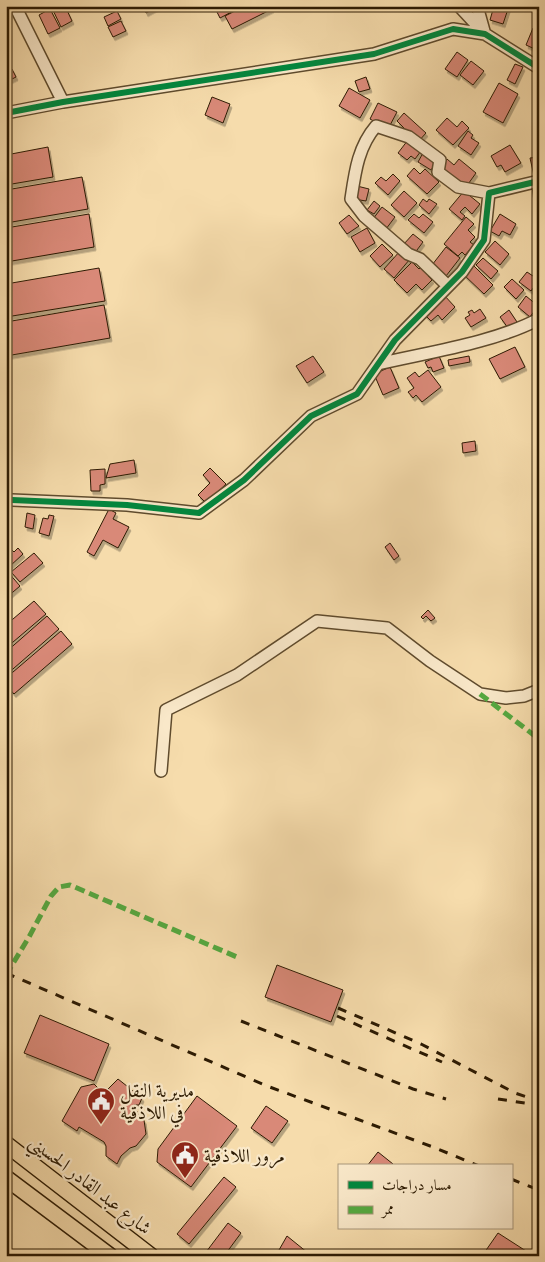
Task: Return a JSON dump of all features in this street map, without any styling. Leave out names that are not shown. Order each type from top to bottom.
[{"type":"main road","name":"شارع عبد القادر الحسيني","points":[[6,1144],[152,1256]]},
{"type":"main road","points":[[6,1178],[110,1256]]},
{"type":"street","points":[[15,6],[63,102]]},
{"type":"street","points":[[459,6],[485,34],[539,68]]},
{"type":"street","points":[[478,6],[485,34]]},
{"type":"street","points":[[6,113],[63,102],[374,54],[453,28],[485,34]]},
{"type":"street","points":[[448,286],[420,259],[408,254],[364,216],[351,199],[357,164],[366,138],[376,126],[410,137],[440,160],[438,172],[458,188],[489,193],[539,181]]},
{"type":"street","points":[[12,500],[127,505],[199,513],[244,480],[311,416],[357,394],[395,340],[462,272],[484,240],[489,193]]},
{"type":"street","points":[[378,364],[472,342],[523,327],[539,319]]},
{"type":"street","points":[[161,771],[166,710],[237,675],[317,621],[386,628],[430,661],[480,694],[506,698],[524,696],[539,690]]},
{"type":"building","points":[[51,6],[65,6],[72,21],[61,27]]},
{"type":"building","points":[[143,6],[159,6],[146,13]]},
{"type":"building","points":[[214,6],[238,6],[239,8],[220,18]]},
{"type":"building","points":[[240,6],[270,6],[272,9],[232,29],[225,16],[241,8]]},
{"type":"building","points":[[494,6],[509,6],[503,24],[490,20]]},
{"type":"building","points":[[50,9],[60,28],[48,34],[39,15]]},
{"type":"building","points":[[117,11],[121,19],[108,26],[104,17]]},
{"type":"building","points":[[121,21],[126,31],[113,37],[108,27]]},
{"type":"building","points":[[533,28],[539,31],[539,54],[536,53],[537,50],[526,45]]},
{"type":"building","points":[[457,52],[468,60],[457,77],[445,69]]},
{"type":"building","points":[[471,61],[484,71],[473,85],[460,75]]},
{"type":"building","points":[[515,64],[523,67],[515,84],[507,80]]},
{"type":"building","points":[[12,69],[16,77],[6,82],[6,72]]},
{"type":"building","points":[[366,77],[370,89],[359,92],[355,81]]},
{"type":"building","points":[[499,83],[518,94],[503,123],[483,112]]},
{"type":"building","points":[[349,88],[370,100],[360,118],[339,106]]},
{"type":"building","points":[[212,97],[230,104],[223,123],[205,115]]},
{"type":"building","points":[[378,103],[397,112],[388,129],[370,119]]},
{"type":"building","points":[[404,113],[426,133],[418,142],[397,121]]},
{"type":"building","points":[[447,118],[457,127],[462,121],[469,128],[453,145],[436,130]]},
{"type":"building","points":[[468,131],[473,135],[471,138],[479,143],[471,155],[458,146]]},
{"type":"building","points":[[408,140],[421,151],[415,159],[411,156],[407,160],[398,153]]},
{"type":"building","points":[[510,145],[521,163],[505,172],[501,165],[497,167],[491,156]]},
{"type":"building","points":[[48,147],[53,177],[6,185],[6,155]]},
{"type":"building","points":[[423,153],[437,161],[431,170],[418,162]]},
{"type":"building","points":[[539,157],[539,175],[534,176],[530,158]]},
{"type":"building","points":[[447,159],[454,165],[459,159],[476,173],[466,187],[441,167]]},
{"type":"building","points":[[414,168],[420,174],[425,169],[439,182],[427,194],[407,176]]},
{"type":"building","points":[[393,174],[400,181],[388,195],[375,183],[381,177],[386,181]]},
{"type":"building","points":[[82,177],[88,209],[6,223],[6,190]]},
{"type":"building","points":[[539,184],[539,203],[534,203],[532,185]]},
{"type":"building","points":[[357,186],[369,189],[366,201],[354,199]]},
{"type":"building","points":[[404,191],[417,203],[404,217],[391,205]]},
{"type":"building","points":[[464,191],[480,204],[472,214],[465,207],[460,212],[465,216],[462,220],[449,209]]},
{"type":"building","points":[[423,199],[427,202],[429,199],[437,204],[429,214],[419,205]]},
{"type":"building","points":[[374,201],[380,206],[374,214],[367,210]]},
{"type":"building","points":[[382,207],[395,217],[386,229],[373,219]]},
{"type":"building","points":[[89,214],[94,247],[6,262],[6,228]]},
{"type":"building","points":[[414,214],[419,218],[423,214],[433,222],[424,233],[408,220]]},
{"type":"building","points":[[500,214],[516,224],[510,235],[502,231],[499,236],[490,231]]},
{"type":"building","points":[[349,215],[359,226],[347,234],[339,223]]},
{"type":"building","points":[[466,217],[474,224],[468,230],[475,237],[470,242],[474,245],[465,255],[462,252],[458,256],[444,244]]},
{"type":"building","points":[[367,228],[375,243],[360,252],[351,237]]},
{"type":"building","points":[[413,234],[423,242],[414,254],[403,245]]},
{"type":"building","points":[[495,241],[509,254],[500,265],[485,252]]},
{"type":"building","points":[[382,244],[393,255],[380,267],[370,256]]},
{"type":"building","points":[[446,247],[460,258],[446,276],[432,265]]},
{"type":"building","points":[[400,251],[410,259],[394,278],[384,269]]},
{"type":"building","points":[[483,258],[498,271],[491,279],[476,265]]},
{"type":"building","points":[[412,262],[419,269],[423,265],[431,273],[428,276],[432,280],[422,290],[416,284],[407,293],[394,280]]},
{"type":"building","points":[[473,265],[493,285],[484,294],[463,274]]},
{"type":"building","points":[[99,268],[105,301],[6,317],[6,284]]},
{"type":"building","points":[[527,272],[539,280],[531,291],[519,282]]},
{"type":"building","points":[[512,279],[524,290],[516,299],[504,287]]},
{"type":"building","points":[[444,295],[455,307],[442,320],[438,315],[431,321],[424,314]]},
{"type":"building","points":[[526,296],[538,306],[530,317],[518,307]]},
{"type":"building","points":[[104,305],[110,338],[6,356],[6,322]]},
{"type":"building","points":[[480,309],[486,318],[471,327],[465,318],[470,315],[468,312],[472,310],[474,313]]},
{"type":"building","points":[[509,310],[517,322],[508,328],[500,317]]},
{"type":"building","points":[[515,347],[525,367],[500,379],[489,359]]},
{"type":"building","points":[[313,356],[324,372],[307,383],[296,366]]},
{"type":"building","points":[[439,356],[444,368],[433,372],[431,367],[428,368],[425,362]]},
{"type":"building","points":[[469,356],[470,362],[449,366],[448,360]]},
{"type":"building","points":[[390,367],[399,388],[383,395],[374,374]]},
{"type":"building","points":[[428,370],[441,387],[422,402],[416,395],[413,398],[408,392],[414,388],[407,378],[415,372],[419,377]]},
{"type":"building","points":[[475,441],[476,451],[463,453],[462,443]]},
{"type":"building","points":[[134,460],[136,473],[106,478],[110,464]]},
{"type":"building","points":[[210,468],[226,484],[206,503],[198,495],[210,483],[203,475]]},
{"type":"building","points":[[105,469],[105,484],[100,485],[100,491],[91,491],[90,470]]},
{"type":"building","points":[[109,509],[116,513],[113,519],[129,527],[118,548],[103,540],[94,556],[87,552]]},
{"type":"building","points":[[27,513],[35,515],[33,529],[25,527]]},
{"type":"building","points":[[49,515],[54,516],[49,536],[39,533],[43,518],[48,519]]},
{"type":"building","points":[[390,543],[399,556],[394,560],[385,547]]},
{"type":"building","points":[[6,544],[14,552],[18,548],[23,554],[9,567],[6,564]]},
{"type":"building","points":[[34,553],[43,563],[20,582],[11,572]]},
{"type":"building","points":[[8,572],[20,586],[6,598],[6,574]]},
{"type":"building","points":[[34,601],[46,614],[6,648],[6,625]]},
{"type":"building","points":[[428,610],[435,618],[431,621],[426,616],[423,619],[421,617]]},
{"type":"building","points":[[47,616],[59,629],[6,675],[6,652]]},
{"type":"building","points":[[61,631],[72,644],[14,694],[6,685],[6,678]]},
{"type":"building","points":[[277,965],[343,990],[331,1022],[265,997]]},
{"type":"building","points":[[40,1015],[109,1044],[94,1081],[24,1053]]},
{"type":"building","name":"مديرية النقل في اللاذقية","points":[[118,1079],[142,1098],[139,1105],[134,1105],[132,1109],[137,1111],[137,1115],[144,1120],[146,1134],[136,1146],[130,1148],[121,1156],[117,1164],[106,1156],[104,1142],[79,1127],[77,1131],[62,1121],[81,1087],[94,1084],[101,1091],[107,1090]]},
{"type":"building","name":"مرور اللاذقية","points":[[197,1096],[237,1126],[191,1187],[157,1162],[158,1149]]},
{"type":"building","points":[[266,1106],[288,1121],[272,1143],[251,1128]]},
{"type":"building","points":[[378,1152],[393,1164],[369,1164]]},
{"type":"building","points":[[224,1177],[236,1187],[189,1244],[177,1234]]},
{"type":"building","points":[[228,1223],[241,1233],[224,1256],[203,1256]]},
{"type":"building","points":[[498,1233],[526,1251],[523,1256],[482,1256]]},
{"type":"building","points":[[287,1236],[308,1253],[306,1256],[286,1256],[279,1250]]},
{"type":"railway","points":[[6,973],[267,1086],[474,1164]]},
{"type":"railway","points":[[338,1008],[421,1044],[515,1093],[539,1101]]},
{"type":"railway","points":[[337,1016],[442,1062]]},
{"type":"railway","points":[[241,1021],[413,1089],[446,1099]]},
{"type":"railway","points":[[498,1099],[531,1104]]},
{"type":"railway","points":[[512,1179],[539,1190]]},
{"type":"marked path","points":[[480,694],[539,739]]},
{"type":"marked path","points":[[6,975],[51,896],[59,887],[70,885],[237,957]]},
{"type":"cycle path","points":[[6,113],[63,102],[374,54],[453,29],[485,34],[539,68]]},
{"type":"cycle path","points":[[12,500],[127,505],[199,513],[244,480],[311,416],[357,394],[395,340],[462,272],[484,240],[489,193],[539,181]]},
{"type":"place","name":"مديرية النقل في اللاذقية","points":[[101,1125]]},
{"type":"place","name":"مرور اللاذقية","points":[[185,1179]]}]
